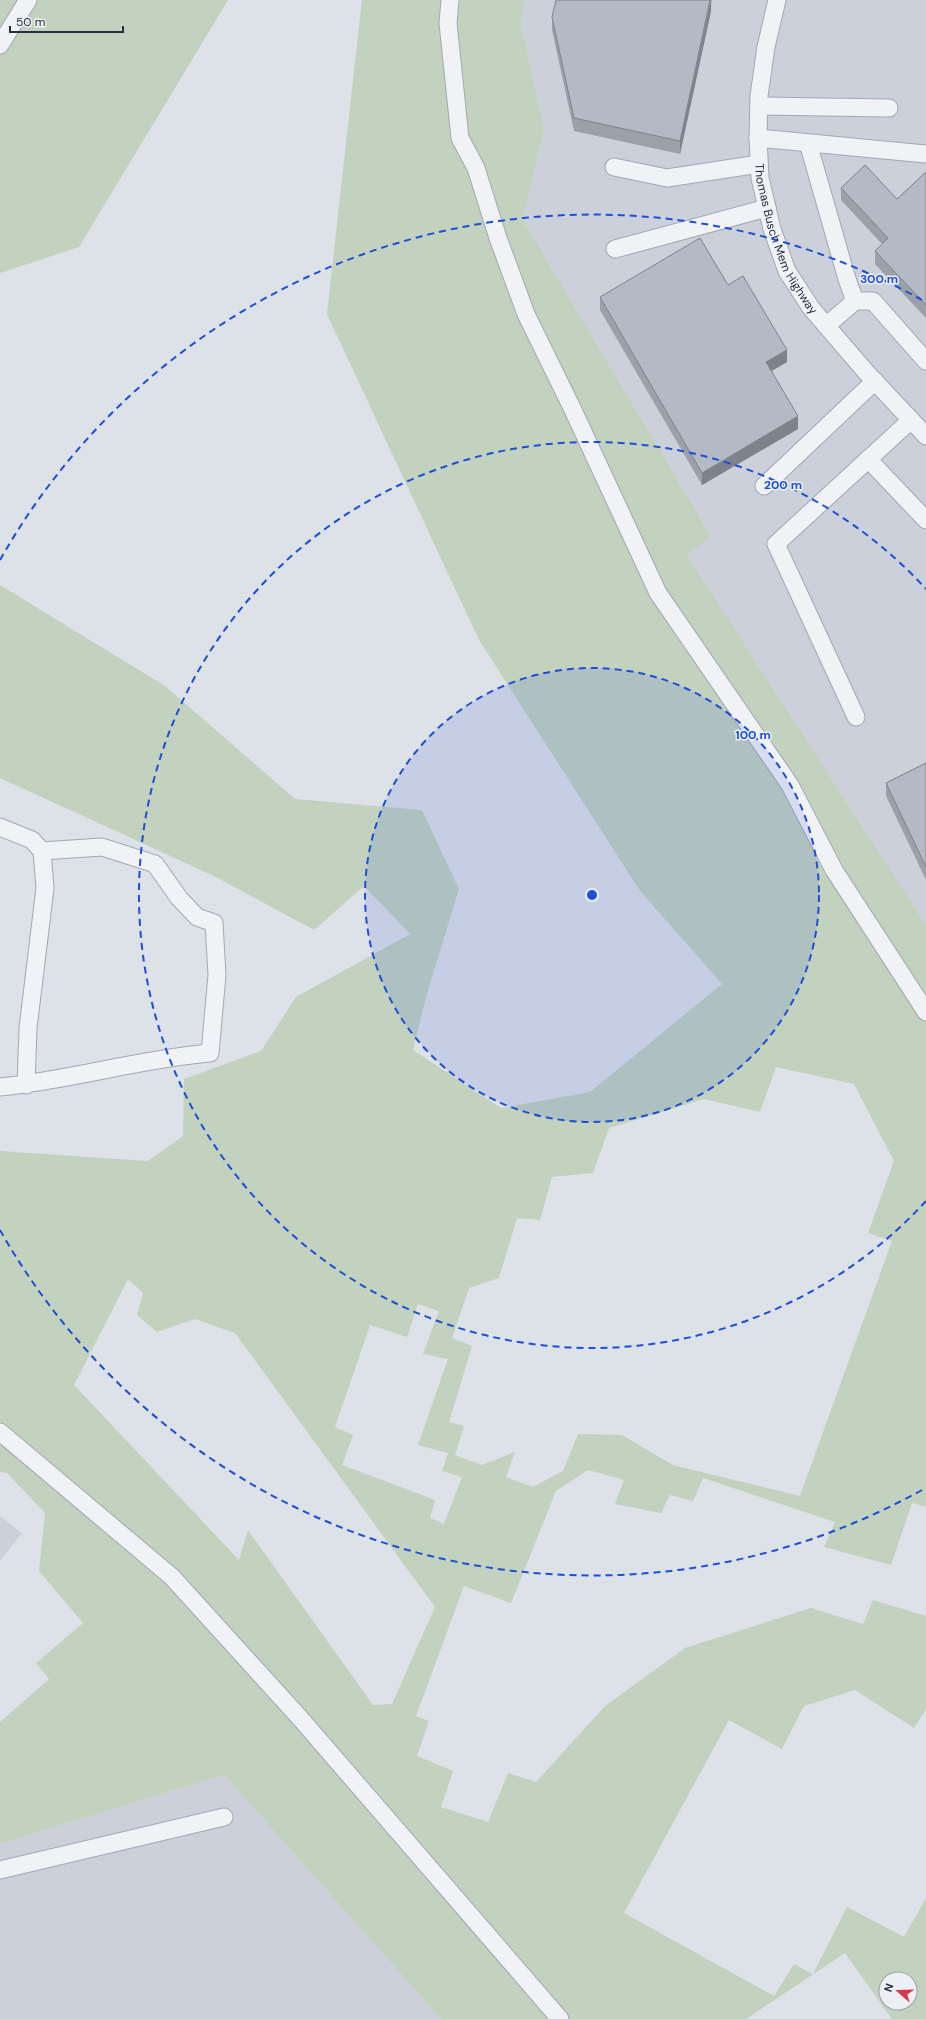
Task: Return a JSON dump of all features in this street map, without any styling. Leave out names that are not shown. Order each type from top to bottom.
[{"type":"street","points":[[0,45],[28,0]]},
{"type":"street","points":[[450,0],[448,23],[460,138],[476,168],[498,238],[526,314],[580,424],[658,594],[790,785],[834,870],[926,1012]]},
{"type":"street","name":"Thomas Busch Mem Highway","points":[[777,0],[766,47],[759,106],[758,138],[760,178],[772,230],[787,271],[811,308],[926,436]]},
{"type":"street","points":[[759,106],[888,108]]},
{"type":"street","points":[[758,138],[926,154]]},
{"type":"street","points":[[808,143],[847,279],[855,301]]},
{"type":"street","points":[[614,167],[667,178],[759,164]]},
{"type":"street","points":[[615,249],[767,208]]},
{"type":"street","points":[[826,326],[855,301],[873,300],[926,361]]},
{"type":"street","points":[[764,486],[875,381]]},
{"type":"street","points":[[856,717],[776,544],[911,420]]},
{"type":"street","points":[[868,459],[926,520]]},
{"type":"street","points":[[0,827],[32,840],[42,851],[45,888],[28,1028],[26,1085]]},
{"type":"street","points":[[0,1087],[26,1085],[107,1068],[210,1053],[217,975],[214,923],[197,917],[180,898],[155,864],[102,847],[42,851]]},
{"type":"street","points":[[0,1432],[172,1577],[300,1718],[560,2019]]},
{"type":"street","points":[[0,1870],[224,1816]]},
{"type":"shaded area","points":[[525,0],[926,0],[926,925],[687,555],[711,536],[523,220],[544,129],[521,24]]},
{"type":"shaded area","points":[[0,1516],[22,1533],[0,1561]]},
{"type":"shaded area","points":[[224,1775],[441,2019],[0,2019],[0,1844]]},
{"type":"green space","points":[[0,0],[228,0],[79,247],[0,273]]},
{"type":"green space","points":[[362,0],[525,0],[521,24],[544,129],[523,220],[711,536],[687,555],[926,925],[926,1507],[912,1503],[891,1565],[824,1547],[835,1522],[703,1478],[693,1501],[670,1495],[661,1513],[615,1504],[624,1480],[588,1470],[556,1491],[511,1603],[464,1586],[416,1716],[429,1721],[417,1756],[453,1771],[441,1807],[488,1822],[508,1773],[536,1782],[605,1706],[685,1648],[811,1608],[863,1624],[873,1600],[926,1616],[926,1709],[914,1728],[855,1690],[804,1706],[782,1749],[729,1720],[624,1913],[774,1996],[794,1964],[813,1974],[847,1907],[904,1937],[926,1898],[926,2019],[892,2019],[886,2011],[918,2011],[918,1971],[878,1971],[878,1999],[845,1953],[746,2019],[441,2019],[224,1775],[0,1844],[0,1722],[49,1679],[36,1663],[83,1623],[39,1571],[45,1513],[7,1473],[0,1472],[0,1151],[148,1161],[183,1136],[184,1079],[261,1051],[296,997],[410,934],[364,886],[314,930],[214,876],[0,778],[0,585],[165,686],[295,799],[422,810],[459,889],[426,997],[413,1050],[501,1108],[590,1092],[722,984],[640,891],[479,640],[327,314]],"holes":[[[776,1067],[854,1084],[894,1161],[868,1233],[892,1241],[800,1496],[673,1465],[622,1435],[578,1434],[563,1471],[533,1487],[506,1477],[515,1452],[482,1465],[455,1455],[464,1426],[449,1422],[472,1346],[452,1338],[469,1288],[499,1278],[517,1218],[540,1220],[552,1177],[593,1173],[609,1128],[704,1099],[760,1112]],[[128,1279],[143,1293],[137,1315],[157,1332],[195,1319],[235,1333],[435,1607],[392,1704],[373,1705],[248,1530],[239,1560],[74,1385]],[[418,1304],[439,1311],[423,1354],[448,1359],[418,1445],[448,1453],[442,1471],[462,1477],[444,1524],[430,1518],[435,1500],[342,1465],[353,1435],[335,1427],[370,1325],[407,1337]]]},
{"type":"building","points":[[556,0],[710,0],[680,141],[574,118],[552,17]]},
{"type":"building","points":[[865,165],[897,199],[926,172],[926,305],[875,251],[888,238],[841,188]]},
{"type":"building","points":[[700,238],[728,285],[743,276],[787,350],[766,362],[798,416],[702,473],[600,297]]},
{"type":"building","points":[[926,763],[926,867],[886,783]]}]
